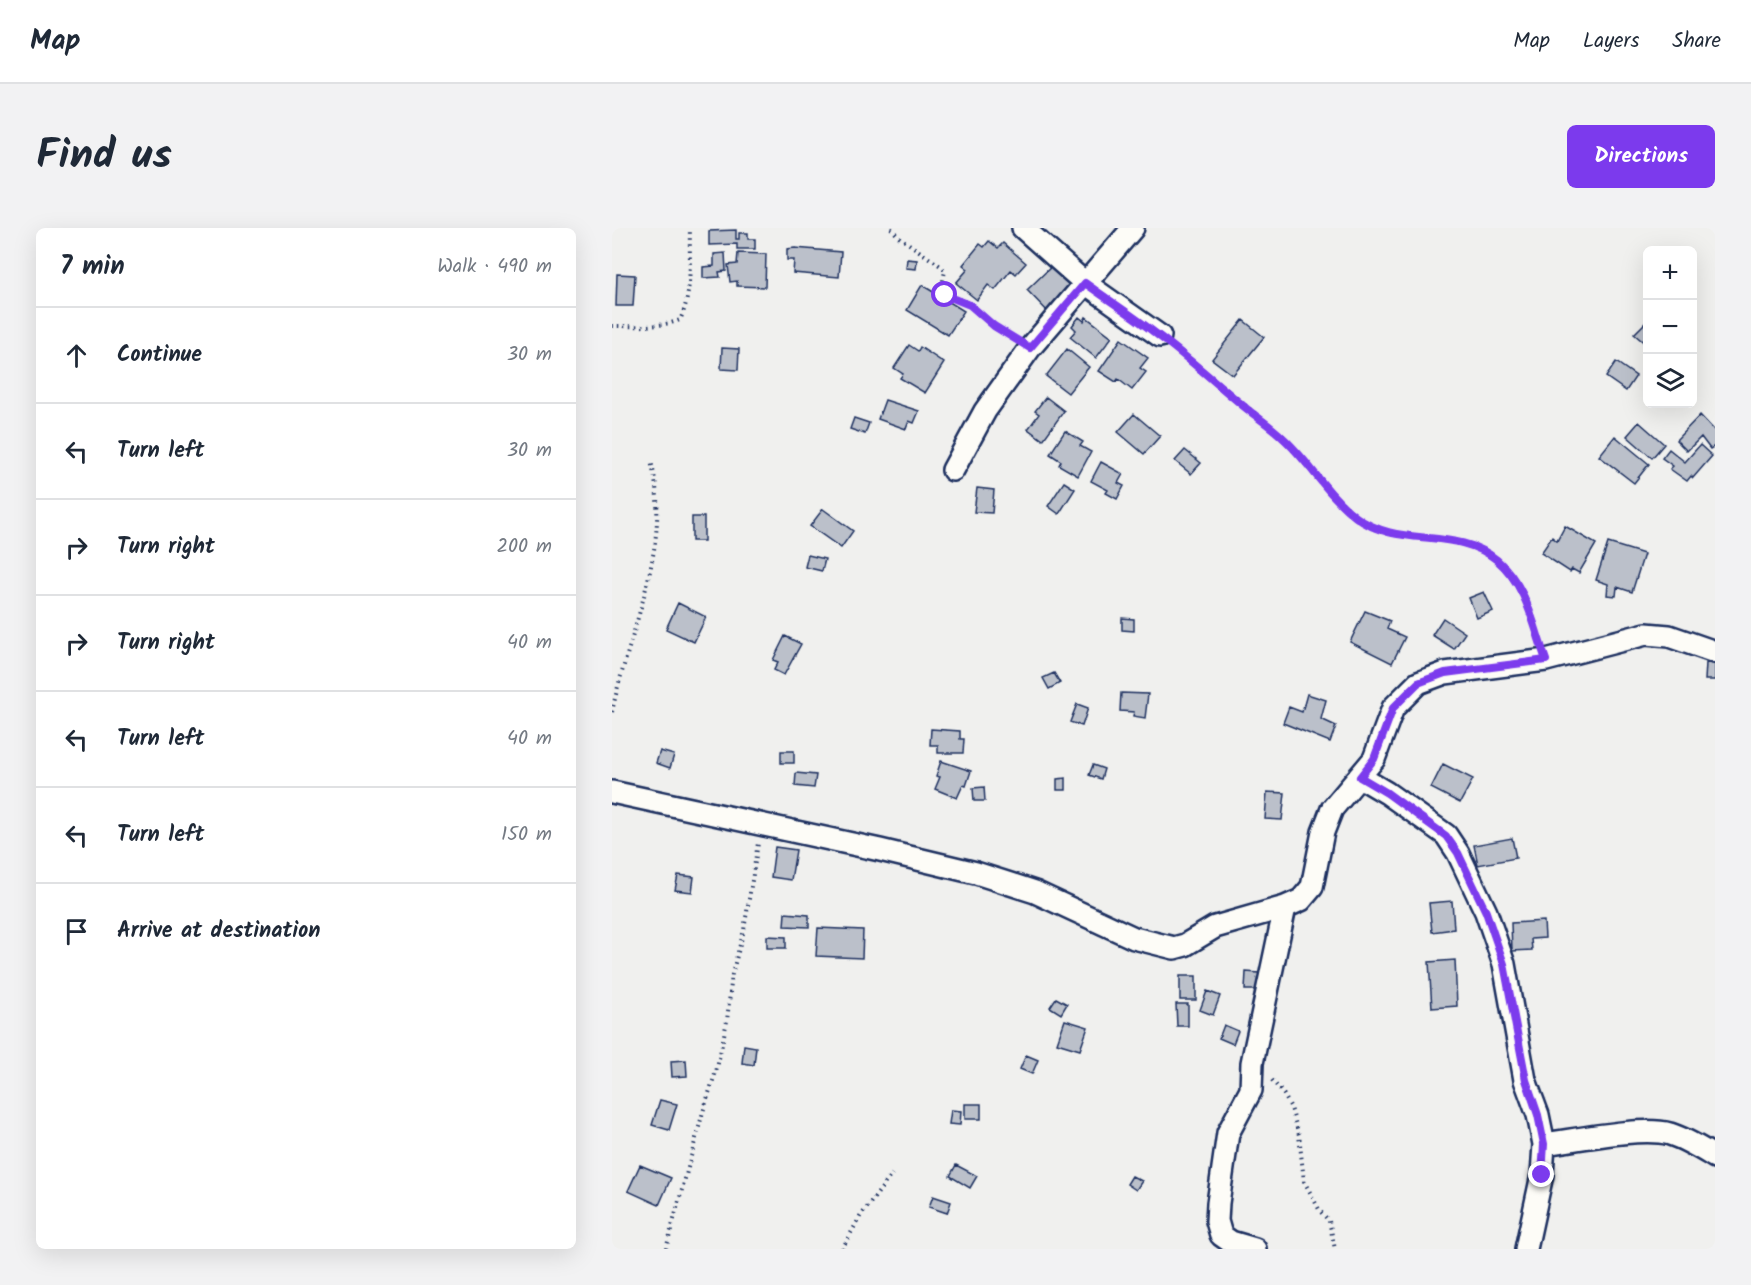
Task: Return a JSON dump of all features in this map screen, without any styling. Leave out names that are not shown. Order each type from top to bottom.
[{"type":"street","points":[[1023,228],[1085,283],[1160,336]]},
{"type":"street","points":[[953,470],[985,411],[1030,348],[1133,228]]},
{"type":"street","points":[[612,792],[976,873],[1035,892],[1134,938],[1174,948],[1185,945],[1215,927],[1285,907],[1301,900],[1312,887],[1326,820],[1343,794],[1374,759],[1393,708],[1418,683],[1445,673],[1546,660],[1646,634],[1669,636],[1715,652]]},
{"type":"street","points":[[1360,777],[1428,821],[1446,836],[1458,853],[1486,912],[1504,964],[1526,1080],[1538,1115],[1544,1144],[1542,1175],[1526,1249]]},
{"type":"street","points":[[1255,1249],[1231,1242],[1221,1235],[1217,1221],[1228,1133],[1251,1090],[1252,1063],[1285,907]]},
{"type":"street","points":[[1544,1144],[1639,1132],[1667,1133],[1694,1143],[1715,1157]]},
{"type":"path","points":[[612,326],[669,324],[680,320],[687,297],[690,228]]},
{"type":"path","points":[[891,228],[899,237],[942,267],[945,271],[941,290],[945,295],[970,305],[994,326],[1030,348]]},
{"type":"path","points":[[1160,336],[1283,437],[1331,493],[1356,517],[1379,531],[1441,539],[1478,547],[1496,560],[1509,572],[1526,599],[1546,660]]},
{"type":"path","points":[[612,712],[653,555],[657,481],[651,462]]},
{"type":"path","points":[[666,1249],[717,1068],[727,1021],[732,974],[744,930],[760,825]]},
{"type":"path","points":[[1252,1063],[1277,1085],[1291,1108],[1299,1135],[1304,1181],[1320,1211],[1329,1221],[1335,1249]]},
{"type":"path","points":[[842,1249],[860,1217],[892,1174]]},
{"type":"building","points":[[736,230],[736,239],[739,239],[739,233],[748,233],[748,239],[755,239],[755,249],[737,249],[737,244],[709,245],[709,231]]},
{"type":"building","points":[[989,241],[998,248],[1003,243],[1026,263],[1016,274],[1011,270],[995,290],[988,285],[977,300],[956,283],[968,269],[963,265],[980,244],[984,247]]},
{"type":"building","points":[[787,249],[841,252],[839,277],[793,273],[794,260],[787,260]]},
{"type":"building","points":[[725,253],[726,271],[719,272],[720,277],[703,278],[703,267],[714,266],[714,254]]},
{"type":"building","points":[[738,253],[766,254],[765,287],[737,286],[737,281],[730,282],[728,265],[737,264]]},
{"type":"building","points":[[907,259],[917,260],[916,269],[906,268]]},
{"type":"building","points":[[1054,264],[1078,288],[1050,314],[1027,290]]},
{"type":"building","points":[[617,274],[635,275],[633,306],[616,306]]},
{"type":"building","points":[[922,285],[964,311],[948,335],[907,310]]},
{"type":"building","points":[[1079,317],[1084,321],[1086,317],[1112,337],[1096,358],[1070,337],[1076,330],[1072,326]]},
{"type":"building","points":[[1243,320],[1264,337],[1233,375],[1212,359]]},
{"type":"building","points":[[1643,325],[1643,342],[1634,334]]},
{"type":"building","points":[[1121,339],[1148,358],[1140,368],[1146,372],[1132,390],[1118,379],[1116,382],[1099,371]]},
{"type":"building","points":[[909,345],[918,351],[920,347],[944,363],[925,393],[900,378],[903,374],[894,368]]},
{"type":"building","points":[[722,348],[739,349],[738,370],[721,369]]},
{"type":"building","points":[[1067,349],[1089,367],[1068,393],[1046,376]]},
{"type":"building","points":[[1616,362],[1636,376],[1626,391],[1606,377]]},
{"type":"building","points":[[1046,397],[1064,411],[1043,440],[1028,429],[1039,414],[1035,411]]},
{"type":"building","points":[[885,400],[919,411],[914,423],[909,421],[906,429],[878,419]]},
{"type":"building","points":[[1134,414],[1160,436],[1144,454],[1118,432]]},
{"type":"building","points":[[1700,415],[1715,431],[1715,446],[1710,449],[1701,437],[1687,451],[1676,440]]},
{"type":"building","points":[[854,418],[869,423],[865,434],[850,429]]},
{"type":"building","points":[[1639,422],[1664,444],[1652,458],[1627,436]]},
{"type":"building","points":[[1065,431],[1083,442],[1080,446],[1091,452],[1078,476],[1059,465],[1061,461],[1050,454]]},
{"type":"building","points":[[1615,436],[1649,464],[1634,483],[1599,456]]},
{"type":"building","points":[[1700,445],[1712,456],[1693,478],[1691,476],[1687,481],[1670,469],[1673,466],[1662,458],[1669,449],[1685,462]]},
{"type":"building","points":[[1185,450],[1201,463],[1191,474],[1175,461]]},
{"type":"building","points":[[1101,462],[1123,474],[1118,483],[1124,486],[1117,499],[1106,493],[1108,490],[1091,481]]},
{"type":"building","points":[[1064,482],[1075,489],[1059,514],[1048,506]]},
{"type":"building","points":[[977,488],[994,490],[992,513],[974,512]]},
{"type":"building","points":[[823,509],[853,531],[841,548],[810,526]]},
{"type":"building","points":[[692,517],[704,517],[704,541],[692,541]]},
{"type":"building","points":[[1565,526],[1596,544],[1579,573],[1572,569],[1570,572],[1541,553],[1552,537],[1557,541]]},
{"type":"building","points":[[1608,543],[1644,554],[1632,592],[1617,587],[1616,596],[1607,595],[1608,584],[1596,580]]},
{"type":"building","points":[[808,555],[825,559],[822,571],[805,567]]},
{"type":"building","points":[[1484,592],[1493,611],[1477,618],[1469,598]]},
{"type":"building","points":[[678,603],[706,617],[694,642],[666,629]]},
{"type":"building","points":[[1365,611],[1390,621],[1387,629],[1405,637],[1392,663],[1350,642]]},
{"type":"building","points":[[1122,618],[1134,619],[1134,631],[1122,630]]},
{"type":"building","points":[[1443,618],[1465,633],[1454,649],[1432,635]]},
{"type":"building","points":[[785,636],[801,644],[784,675],[774,670],[778,662],[773,660]]},
{"type":"building","points":[[1706,663],[1715,664],[1715,680],[1705,680]]},
{"type":"building","points":[[1054,673],[1060,683],[1049,689],[1043,678]]},
{"type":"building","points":[[1121,693],[1148,694],[1145,718],[1133,716],[1134,712],[1120,711]]},
{"type":"building","points":[[1307,694],[1326,700],[1321,719],[1336,726],[1330,742],[1283,723],[1289,707],[1302,712]]},
{"type":"building","points":[[1077,704],[1088,708],[1082,726],[1070,722]]},
{"type":"building","points":[[931,729],[960,731],[960,739],[964,739],[963,753],[938,753],[938,745],[930,745]]},
{"type":"building","points":[[660,751],[674,755],[670,768],[656,763]]},
{"type":"building","points":[[781,751],[794,751],[794,763],[781,763]]},
{"type":"building","points":[[941,761],[971,771],[966,786],[963,785],[957,798],[935,789],[940,777],[936,776]]},
{"type":"building","points":[[1443,764],[1473,779],[1460,803],[1431,788]]},
{"type":"building","points":[[1093,765],[1104,769],[1101,779],[1089,775]]},
{"type":"building","points":[[796,773],[816,775],[814,788],[795,786]]},
{"type":"building","points":[[1066,778],[1066,790],[1057,790],[1057,779]]},
{"type":"building","points":[[984,787],[985,801],[974,801],[973,788]]},
{"type":"building","points":[[1267,792],[1285,793],[1282,820],[1265,819]]},
{"type":"building","points":[[1512,838],[1516,858],[1478,865],[1474,845]]},
{"type":"building","points":[[775,847],[796,850],[791,880],[771,877]]},
{"type":"building","points":[[678,875],[694,877],[692,892],[675,890]]},
{"type":"building","points":[[1452,901],[1454,929],[1432,932],[1429,903]]},
{"type":"building","points":[[785,913],[809,915],[809,927],[784,926]]},
{"type":"building","points":[[1544,921],[1545,938],[1531,939],[1532,950],[1512,951],[1511,923]]},
{"type":"building","points":[[818,928],[863,930],[862,958],[816,956]]},
{"type":"building","points":[[767,936],[786,937],[786,948],[767,948]]},
{"type":"building","points":[[1455,960],[1457,1006],[1432,1008],[1429,962]]},
{"type":"building","points":[[1246,972],[1259,973],[1258,990],[1245,990]]},
{"type":"building","points":[[1180,976],[1196,976],[1196,1000],[1180,1000]]},
{"type":"building","points":[[1207,991],[1220,996],[1213,1015],[1200,1010]]},
{"type":"building","points":[[1056,998],[1067,1004],[1061,1014],[1050,1007]]},
{"type":"building","points":[[1176,1004],[1188,1004],[1188,1026],[1177,1026]]},
{"type":"building","points":[[1065,1020],[1088,1027],[1080,1050],[1057,1043]]},
{"type":"building","points":[[1224,1025],[1238,1031],[1233,1044],[1219,1038]]},
{"type":"building","points":[[744,1045],[756,1047],[754,1065],[742,1063]]},
{"type":"building","points":[[1026,1055],[1038,1060],[1032,1074],[1020,1069]]},
{"type":"building","points":[[686,1060],[687,1076],[672,1077],[671,1061]]},
{"type":"building","points":[[660,1100],[677,1104],[669,1130],[652,1125]]},
{"type":"building","points":[[965,1104],[981,1104],[981,1119],[965,1119]]},
{"type":"building","points":[[951,1110],[961,1111],[960,1125],[949,1124]]},
{"type":"building","points":[[640,1165],[671,1178],[659,1205],[628,1191]]},
{"type":"building","points":[[956,1165],[977,1176],[970,1188],[950,1176]]},
{"type":"building","points":[[1132,1176],[1142,1181],[1136,1190],[1127,1184]]},
{"type":"building","points":[[933,1196],[951,1202],[947,1213],[929,1207]]},
{"type":"route","points":[[945,295],[970,305],[994,326],[1030,348],[1085,283],[1160,336],[1283,437],[1331,493],[1356,517],[1379,531],[1460,542],[1478,547],[1509,572],[1532,611],[1546,660],[1445,673],[1418,683],[1393,708],[1374,759],[1360,777],[1428,821],[1446,836],[1458,853],[1486,912],[1504,964],[1526,1080],[1538,1115],[1544,1144],[1542,1175]]}]
